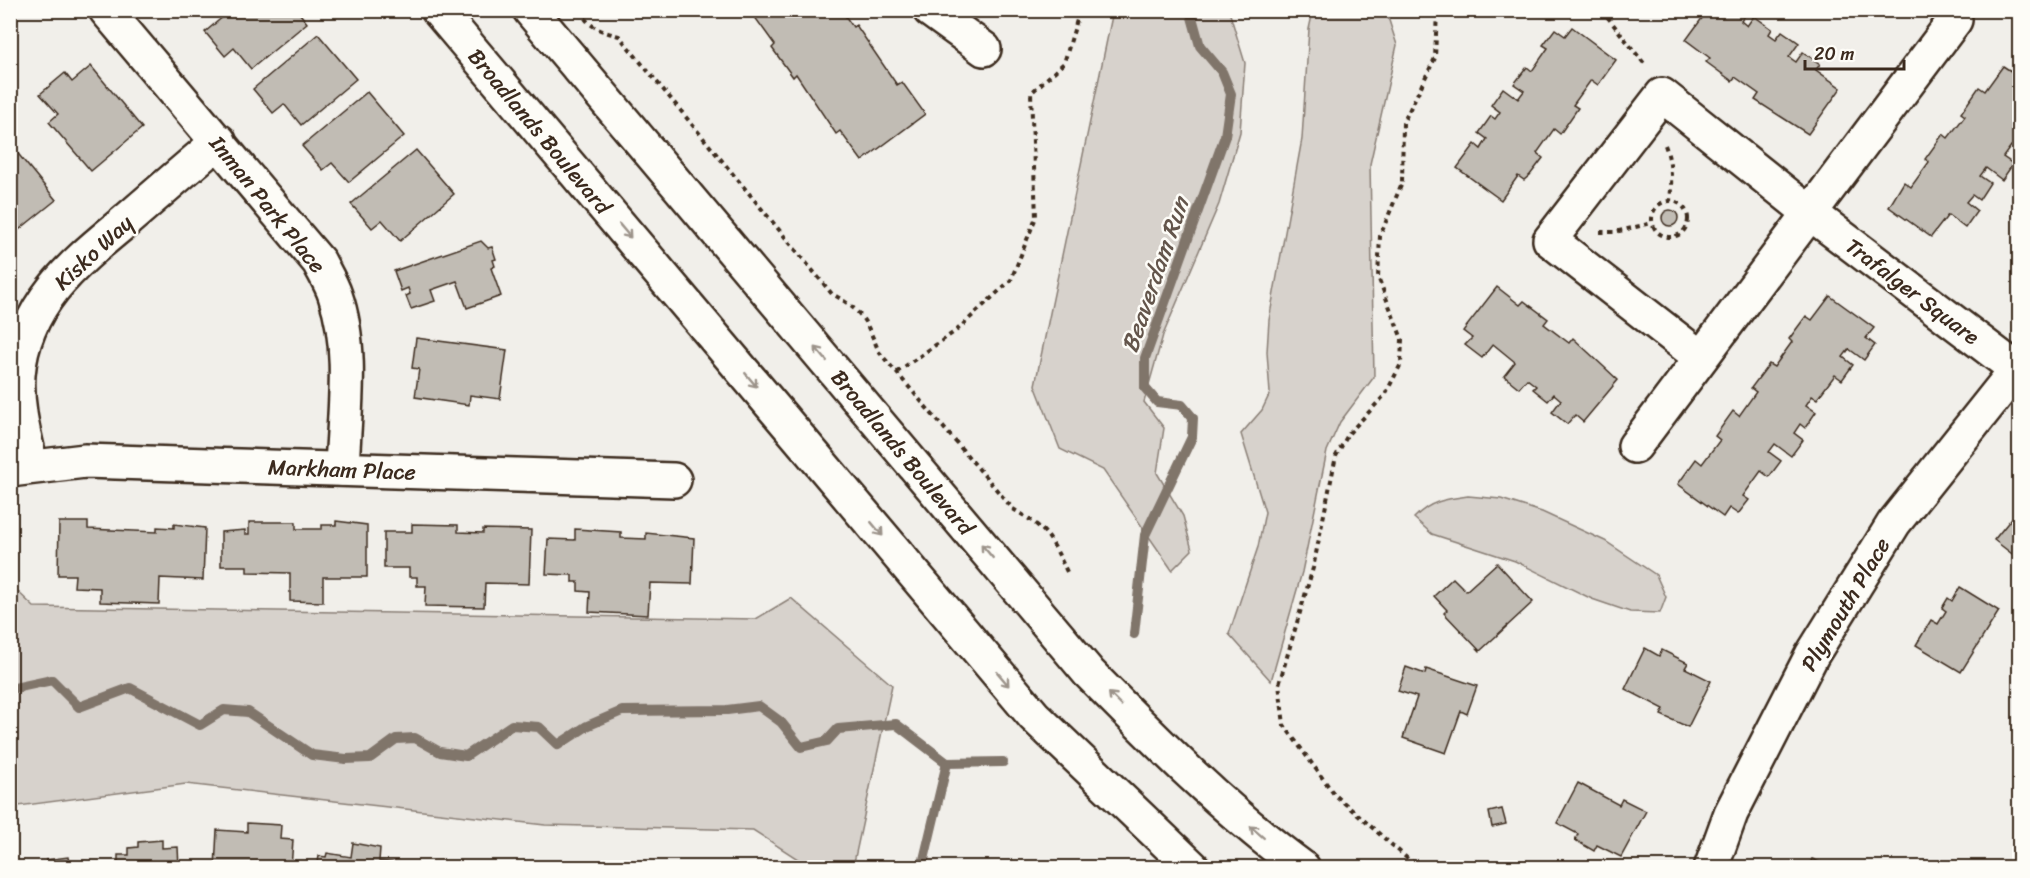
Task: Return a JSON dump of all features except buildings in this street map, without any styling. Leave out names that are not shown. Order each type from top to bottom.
[{"type":"street","name":"Inman Park Place","points":[[106,10],[319,262],[335,293],[344,328],[342,469]]},
{"type":"street","name":"Broadlands Boulevard","points":[[438,10],[1034,716],[1193,867]]},
{"type":"street","name":"Broadlands Boulevard","points":[[530,10],[1089,673],[1179,764],[1263,838],[1303,867]]},
{"type":"street","points":[[930,10],[984,49]]},
{"type":"street","points":[[1635,446],[1955,20]]},
{"type":"street","points":[[1654,106],[1550,240],[1700,357]]},
{"type":"street","name":"Trafalger Square","points":[[1654,106],[1810,213],[2018,367]]},
{"type":"street","name":"Kisko Way","points":[[21,467],[18,374],[27,336],[43,302],[67,270],[219,141]]},
{"type":"street","name":"Plymouth Place","points":[[1711,867],[1731,813],[1812,655],[1894,523],[2018,367]]},
{"type":"street","name":"Markham Place","points":[[21,467],[85,461],[674,480]]},
{"type":"path","points":[[581,10],[583,16],[599,31],[619,36],[832,294],[854,305],[868,325],[879,352],[1012,509],[1034,522],[1048,534],[1068,574]]},
{"type":"path","points":[[897,372],[957,330],[1011,280],[1036,217],[1031,93],[1064,63],[1080,10]]},
{"type":"path","points":[[1423,867],[1409,860],[1334,794],[1284,725],[1279,684],[1313,568],[1336,456],[1348,433],[1385,395],[1401,364],[1402,339],[1378,277],[1380,236],[1402,183],[1403,123],[1435,58],[1437,10]]},
{"type":"path","points":[[1602,10],[1659,82],[1654,106],[1669,157],[1672,183],[1670,201]]},
{"type":"path","points":[[1607,16],[1612,10]]},
{"type":"path","points":[[1670,201],[1680,203],[1687,211],[1689,222],[1684,231],[1676,237],[1665,237],[1656,232],[1652,223],[1652,212],[1659,204],[1670,201]]},
{"type":"path","points":[[1562,224],[1615,232],[1652,223]]},
{"type":"shaded area","points":[[1113,11],[1229,11],[1245,63],[1240,132],[1219,204],[1163,335],[1144,402],[1164,428],[1157,473],[1183,516],[1192,550],[1172,570],[1103,470],[1060,449],[1035,385]]},
{"type":"shaded area","points":[[1313,11],[1386,11],[1397,45],[1370,164],[1374,377],[1340,422],[1327,451],[1302,572],[1271,681],[1229,634],[1258,547],[1265,512],[1241,434],[1262,410],[1270,393],[1267,352],[1269,320],[1302,139],[1309,29]]},
{"type":"shaded area","points":[[1468,496],[1501,499],[1542,512],[1605,541],[1656,575],[1666,597],[1660,613],[1630,612],[1592,599],[1515,561],[1432,534],[1414,518],[1438,502]]},
{"type":"shaded area","points":[[11,585],[34,607],[756,619],[791,598],[892,685],[853,867],[810,867],[753,830],[545,825],[186,784],[11,807]]},
{"type":"waterway","name":"Beaverdam Run","points":[[1134,634],[1145,535],[1192,437],[1193,418],[1182,405],[1157,402],[1145,388],[1145,358],[1225,136],[1231,94],[1222,72],[1200,46],[1190,10]]},
{"type":"waterway","name":"Beaverdam Run","points":[[10,689],[52,680],[79,707],[130,688],[200,725],[224,710],[248,712],[312,755],[346,759],[370,758],[396,739],[415,738],[440,752],[466,756],[512,725],[539,727],[558,745],[587,726],[622,711],[727,710],[759,706],[781,722],[801,747],[827,741],[838,729],[896,724],[947,763],[1003,762]]},
{"type":"waterway","points":[[922,868],[947,763]]}]
